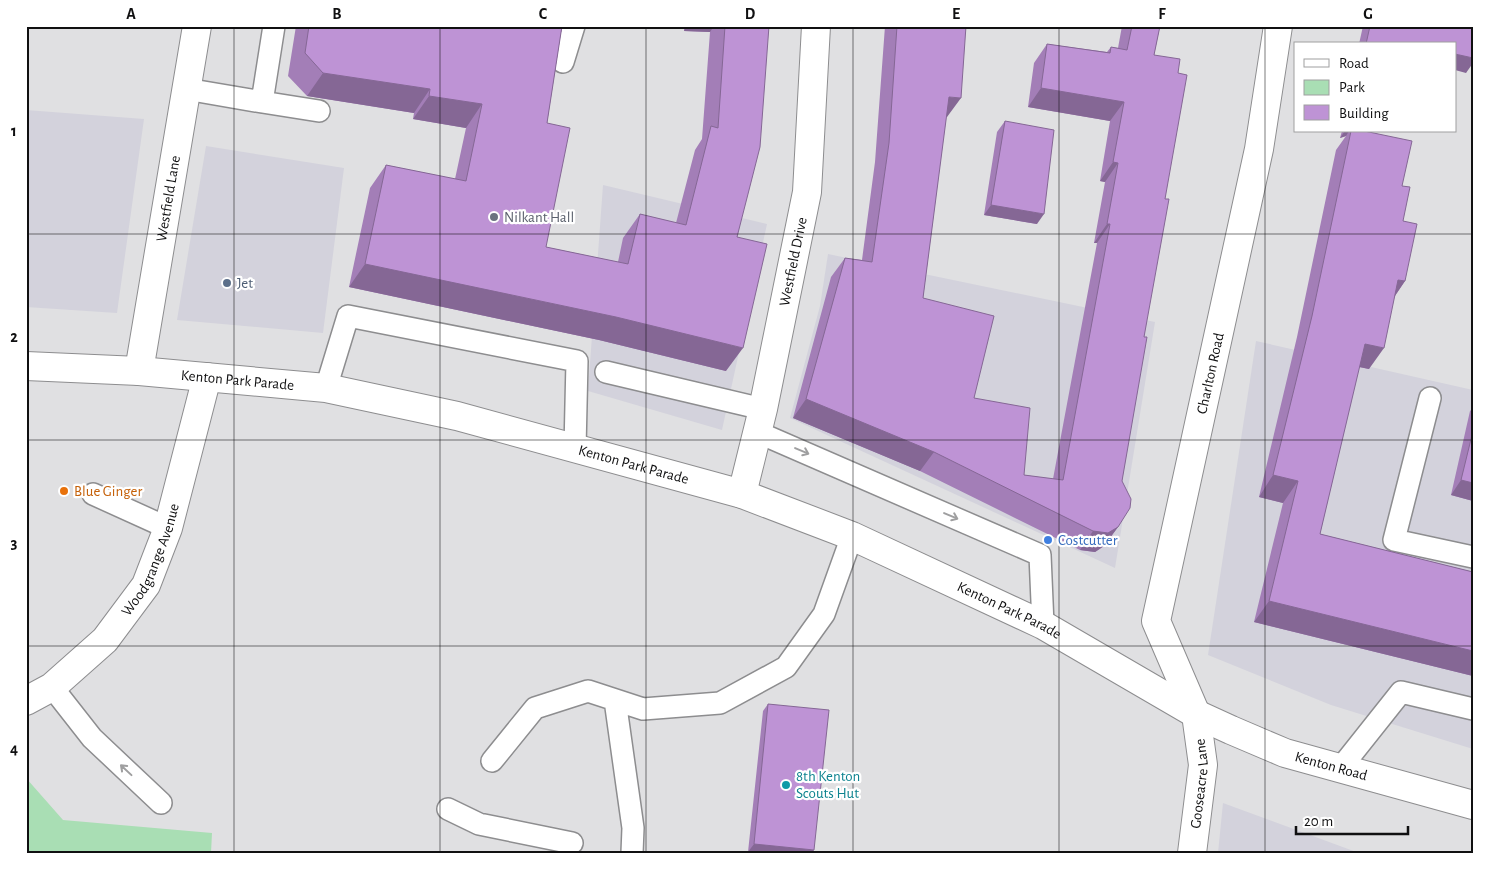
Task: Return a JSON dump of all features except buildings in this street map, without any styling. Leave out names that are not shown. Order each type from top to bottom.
[{"type":"street","name":"Westfield Lane","points":[[139,371],[197,26]]},
{"type":"street","name":"Westfield Drive","points":[[742,494],[760,420],[807,192],[816,26]]},
{"type":"street","name":"Charlton Road","points":[[1196,714],[1156,621],[1259,149],[1278,26]]},
{"type":"street","name":"Kenton Park Parade","points":[[26,366],[139,371],[326,388],[457,416],[742,494],[852,536],[1043,625],[1196,714]]},
{"type":"street","name":"Woodgrange Avenue","points":[[26,701],[52,687],[106,640],[146,585],[168,528],[207,377]]},
{"type":"street","name":"Kenton Road","points":[[1196,714],[1285,753],[1339,770],[1473,805]]},
{"type":"street","name":"Gooseacre Lane","points":[[1192,853],[1203,765],[1196,714]]},
{"type":"lane","points":[[262,102],[274,26]]},
{"type":"lane","points":[[563,62],[574,26]]},
{"type":"lane","points":[[186,89],[320,111]]},
{"type":"lane","points":[[326,388],[348,316],[576,361],[575,448]]},
{"type":"lane","points":[[606,372],[760,420],[1040,555],[1043,625]]},
{"type":"lane","points":[[1430,398],[1394,540],[1473,557]]},
{"type":"lane","points":[[93,494],[168,528]]},
{"type":"lane","points":[[492,761],[535,708],[588,691],[643,709],[720,703],[786,667],[824,614],[852,536]]},
{"type":"lane","points":[[52,687],[92,738],[161,803]]},
{"type":"lane","points":[[1339,770],[1401,692],[1473,709]]},
{"type":"lane","points":[[615,700],[633,828],[632,853]]},
{"type":"lane","points":[[448,809],[479,824],[572,843]]},
{"type":"shaded area","points":[[26,110],[144,119],[117,313],[26,307]]},
{"type":"shaded area","points":[[206,146],[344,168],[323,333],[177,320]]},
{"type":"shaded area","points":[[603,185],[767,224],[722,430],[588,391]]},
{"type":"shaded area","points":[[828,254],[1155,322],[1115,568],[790,418],[820,306]]},
{"type":"shaded area","points":[[1256,341],[1473,390],[1473,749],[1331,705],[1208,655]]},
{"type":"shaded area","points":[[1223,803],[1359,853],[1218,853]]},
{"type":"green space","points":[[26,778],[63,820],[212,833],[211,853],[26,853]]},
{"type":"place","name":"Nilkant Hall","points":[[494,217]]},
{"type":"place","name":"Jet","points":[[227,283]]},
{"type":"place","name":"Blue Ginger","points":[[64,491]]},
{"type":"place","name":"Costcutter","points":[[1048,540]]},
{"type":"place","name":"8th Kenton Scouts Hut","points":[[786,785]]}]
